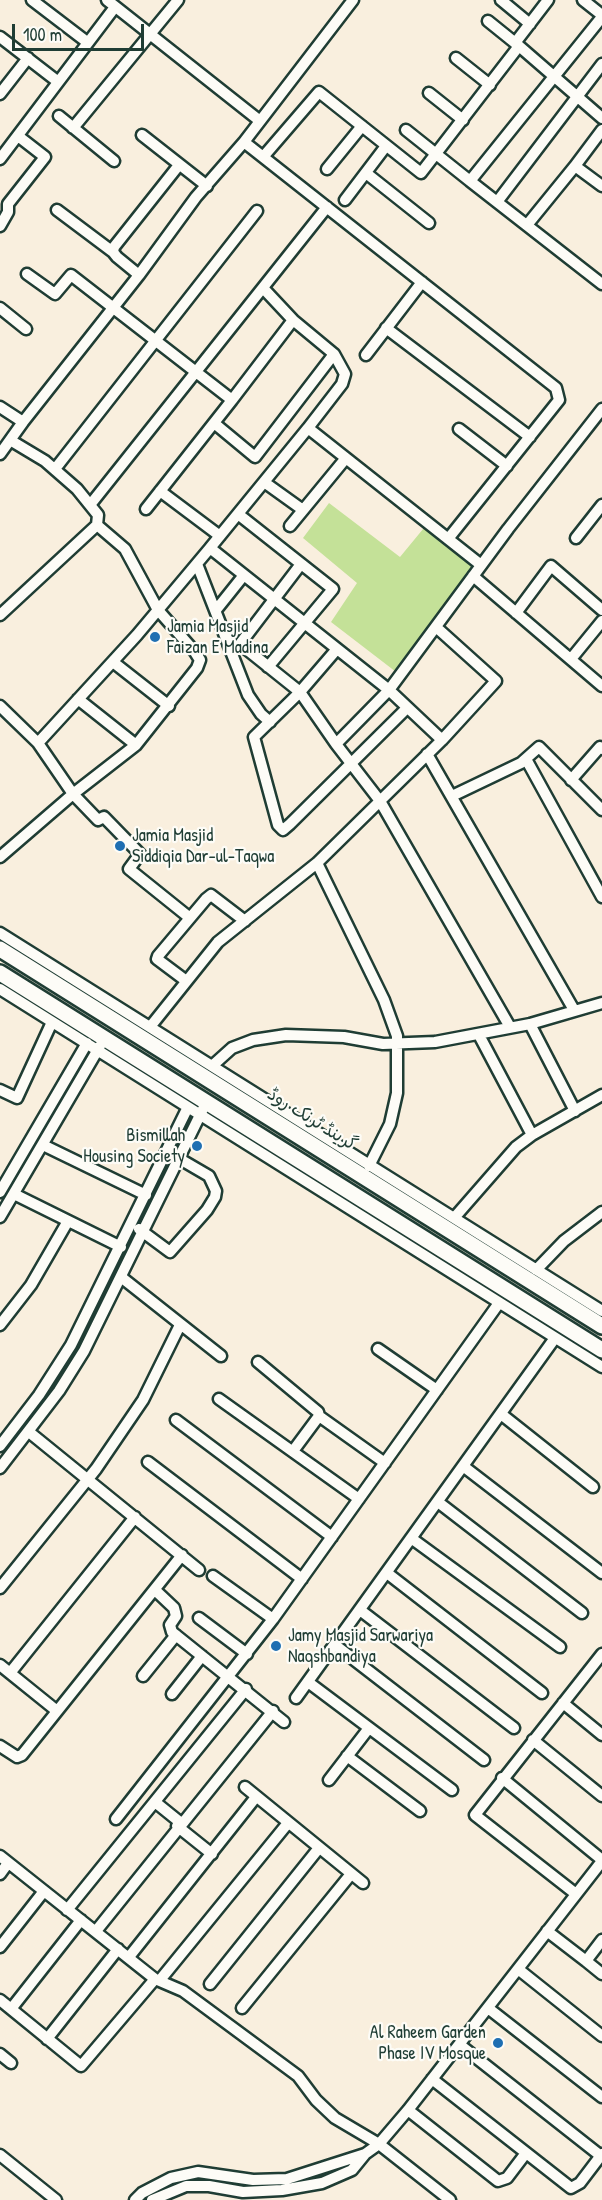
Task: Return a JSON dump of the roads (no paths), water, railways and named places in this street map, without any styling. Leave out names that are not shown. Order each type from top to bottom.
[{"type":"highway","name":"گرینڈ ٹرنک روڈ","points":[[0,949],[364,1169],[602,1326]]},
{"type":"highway","points":[[0,973],[101,1045],[203,1109],[316,1179],[348,1190],[424,1247],[602,1350]]},
{"type":"highway","points":[[348,1190],[364,1169]]},
{"type":"street","points":[[32,0],[87,42]]},
{"type":"street","points":[[73,128],[178,0]]},
{"type":"street","points":[[0,454],[139,275],[196,197],[244,142],[353,0]]},
{"type":"street","points":[[501,0],[530,24]]},
{"type":"street","points":[[263,157],[319,93],[421,173],[490,85],[548,0]]},
{"type":"street","points":[[470,181],[602,16],[583,0]]},
{"type":"street","points":[[0,159],[87,42],[111,3],[260,121]]},
{"type":"street","points":[[488,21],[602,118]]},
{"type":"street","points":[[0,37],[57,81]]},
{"type":"street","points":[[0,94],[28,58]]},
{"type":"street","points":[[456,58],[490,85]]},
{"type":"street","points":[[497,202],[602,64]]},
{"type":"street","points":[[429,93],[463,120]]},
{"type":"street","points":[[59,116],[114,161]]},
{"type":"street","points":[[327,170],[362,126]]},
{"type":"street","points":[[406,130],[602,284]]},
{"type":"street","points":[[527,225],[602,130]]},
{"type":"street","points":[[142,135],[207,186]]},
{"type":"street","points":[[0,225],[8,212],[8,204],[45,157],[18,136]]},
{"type":"street","points":[[244,142],[556,388],[559,400],[448,539]]},
{"type":"street","points":[[345,200],[386,146]]},
{"type":"street","points":[[113,252],[114,247],[178,165]]},
{"type":"street","points":[[575,166],[602,186]]},
{"type":"street","points":[[366,173],[429,223]]},
{"type":"street","points":[[90,505],[327,207]]},
{"type":"street","points":[[57,210],[113,252],[139,275]]},
{"type":"street","points":[[55,469],[257,212]]},
{"type":"street","points":[[27,274],[55,294],[71,274],[232,400]]},
{"type":"street","points":[[366,355],[422,282]]},
{"type":"street","points":[[38,742],[158,610],[342,384],[345,374],[334,354],[293,320],[262,288]]},
{"type":"street","points":[[0,308],[26,329]]},
{"type":"street","points":[[146,509],[293,320]]},
{"type":"street","points":[[386,328],[530,437]]},
{"type":"street","points":[[214,423],[255,457],[334,354]]},
{"type":"street","points":[[0,407],[23,422]]},
{"type":"street","points":[[336,744],[388,690],[602,409]]},
{"type":"street","points":[[308,428],[481,565]]},
{"type":"street","points":[[459,429],[507,466]]},
{"type":"street","points":[[0,615],[97,525],[98,515],[55,469],[10,440]]},
{"type":"street","points":[[290,526],[346,458]]},
{"type":"street","points":[[264,482],[303,510]]},
{"type":"street","points":[[160,491],[220,536]]},
{"type":"street","points":[[576,538],[602,505]]},
{"type":"street","points":[[238,514],[333,589],[268,667]]},
{"type":"street","points":[[0,857],[73,794],[136,745],[169,706],[197,668],[200,660],[158,610],[125,549],[97,525]]},
{"type":"street","points":[[210,548],[388,690],[442,740]]},
{"type":"street","points":[[197,564],[248,695],[261,714],[270,722]]},
{"type":"street","points":[[302,564],[240,644],[300,692],[380,801],[510,1027]]},
{"type":"street","points":[[516,612],[551,566],[602,610]]},
{"type":"street","points":[[216,610],[244,575]]},
{"type":"street","points":[[473,576],[601,682]]},
{"type":"street","points":[[571,659],[602,621]]},
{"type":"street","points":[[150,1027],[185,980],[218,942],[317,863],[442,740],[496,681],[436,627]]},
{"type":"street","points":[[337,649],[300,692],[254,736],[278,825],[283,830],[407,708]]},
{"type":"street","points":[[112,662],[169,706]]},
{"type":"street","points":[[78,699],[136,745]]},
{"type":"street","points":[[0,706],[38,742],[73,794],[98,820],[104,817],[140,854],[129,869],[190,918]]},
{"type":"street","points":[[452,796],[526,759],[539,747],[602,810]]},
{"type":"street","points":[[571,780],[600,747],[602,749]]},
{"type":"street","points":[[428,754],[574,1010]]},
{"type":"street","points":[[526,759],[602,897]]},
{"type":"street","points":[[317,863],[384,1000],[397,1044],[397,1093],[393,1113],[364,1169]]},
{"type":"street","points":[[185,980],[157,959],[211,896],[245,921]]},
{"type":"street","points":[[0,933],[212,1066],[364,1169],[454,1218],[602,1311]]},
{"type":"street","points":[[0,989],[87,1043],[101,1045],[188,1107],[203,1109],[84,1351],[29,1432],[0,1468]]},
{"type":"street","points":[[212,1066],[232,1048],[253,1040],[314,1034],[397,1044],[435,1042],[530,1024],[602,1003]]},
{"type":"street","points":[[0,1090],[17,1098],[52,1022]]},
{"type":"street","points":[[530,1024],[574,1112]]},
{"type":"street","points":[[479,1035],[532,1135]]},
{"type":"street","points":[[0,1192],[87,1043]]},
{"type":"street","points":[[0,1217],[101,1045]]},
{"type":"street","points":[[454,1218],[516,1147],[532,1135],[602,1095]]},
{"type":"street","points":[[0,1446],[39,1395],[71,1345],[168,1152],[188,1107]]},
{"type":"street","points":[[44,1144],[146,1195]]},
{"type":"street","points":[[131,1225],[170,1252],[212,1203],[216,1191],[209,1176],[168,1152]]},
{"type":"street","points":[[316,1179],[424,1247],[499,1303],[602,1367]]},
{"type":"street","points":[[14,1194],[121,1247]]},
{"type":"street","points":[[536,1270],[564,1241],[602,1212]]},
{"type":"street","points":[[0,1325],[31,1285],[68,1221]]},
{"type":"street","points":[[121,1277],[221,1356]]},
{"type":"street","points":[[116,1819],[230,1677],[499,1303]]},
{"type":"street","points":[[0,1588],[87,1479],[143,1400],[180,1324]]},
{"type":"street","points":[[296,1698],[555,1338]]},
{"type":"street","points":[[378,1349],[437,1390]]},
{"type":"street","points":[[258,1362],[318,1412],[319,1416],[385,1463]]},
{"type":"street","points":[[219,1399],[359,1499]]},
{"type":"street","points":[[501,1414],[593,1487]]},
{"type":"street","points":[[293,1451],[319,1416]]},
{"type":"street","points":[[176,1420],[332,1537]]},
{"type":"street","points":[[29,1432],[200,1570]]},
{"type":"street","points":[[148,1462],[302,1579]]},
{"type":"street","points":[[463,1466],[602,1573]]},
{"type":"street","points":[[438,1502],[582,1613]]},
{"type":"street","points":[[10,1673],[135,1517]]},
{"type":"street","points":[[411,1538],[560,1647]]},
{"type":"street","points":[[0,1746],[17,1757],[22,1755],[182,1555]]},
{"type":"street","points":[[387,1573],[542,1693]]},
{"type":"street","points":[[213,1576],[273,1619]]},
{"type":"street","points":[[155,1590],[174,1608],[176,1616],[170,1629],[284,1722]]},
{"type":"street","points":[[360,1610],[514,1728]]},
{"type":"street","points":[[199,1618],[246,1654]]},
{"type":"street","points":[[143,1676],[176,1635]]},
{"type":"street","points":[[335,1645],[484,1760]]},
{"type":"street","points":[[576,1894],[475,1815],[563,1703],[597,1668],[602,1654]]},
{"type":"street","points":[[172,1694],[202,1656]]},
{"type":"street","points":[[0,1665],[57,1711]]},
{"type":"street","points":[[308,1682],[452,1790]]},
{"type":"street","points":[[67,1910],[246,1689]]},
{"type":"street","points":[[563,1703],[602,1735]]},
{"type":"street","points":[[96,1931],[179,1824],[273,1711]]},
{"type":"street","points":[[329,1780],[369,1728]]},
{"type":"street","points":[[533,1740],[602,1796]]},
{"type":"street","points":[[347,1756],[420,1811]]},
{"type":"street","points":[[152,2200],[186,2186],[209,2186],[243,2192],[322,2183],[352,2170],[365,2154],[379,2144],[408,2110],[602,1860],[502,1778]]},
{"type":"street","points":[[245,1787],[363,1883]]},
{"type":"street","points":[[129,1957],[256,1797]]},
{"type":"street","points":[[155,1802],[212,1854]]},
{"type":"street","points":[[0,2000],[81,2066],[158,1979],[288,1823]]},
{"type":"street","points":[[210,1984],[319,1848]]},
{"type":"street","points":[[0,1874],[4,1860],[158,1979],[183,1990],[298,2076],[316,2100],[335,2118],[379,2144],[450,2200]]},
{"type":"street","points":[[242,2008],[351,1874]]},
{"type":"street","points":[[0,1947],[44,1891]]},
{"type":"street","points":[[11,2009],[81,1920]]},
{"type":"street","points":[[547,1931],[602,1974]]},
{"type":"street","points":[[585,1961],[602,1940]]},
{"type":"street","points":[[46,2038],[118,1949]]},
{"type":"street","points":[[518,1969],[602,2036]]},
{"type":"street","points":[[488,2008],[602,2097]]},
{"type":"street","points":[[432,2079],[571,2188],[580,2183],[601,2155],[460,2045]]},
{"type":"street","points":[[0,2054],[11,2063]]},
{"type":"street","points":[[408,2110],[498,2181],[507,2178],[526,2153]]},
{"type":"street","points":[[135,2200],[142,2193],[171,2178],[198,2172],[253,2180],[287,2179],[365,2154]]},
{"type":"street","points":[[0,2155],[56,2200]]},
{"type":"place","name":"Jamia Masjid Faizan E Madina","points":[[155,637]]},
{"type":"place","name":"Jamia Masjid Siddiqia Dar-ul-Taqwa","points":[[120,846]]},
{"type":"place","name":"Bismillah Housing Society","points":[[197,1146]]},
{"type":"place","name":"Jamy Masjid Sarwariya Naqshbandiya","points":[[276,1646]]},
{"type":"place","name":"Al Raheem Garden Phase IV Mosque","points":[[498,2043]]}]
